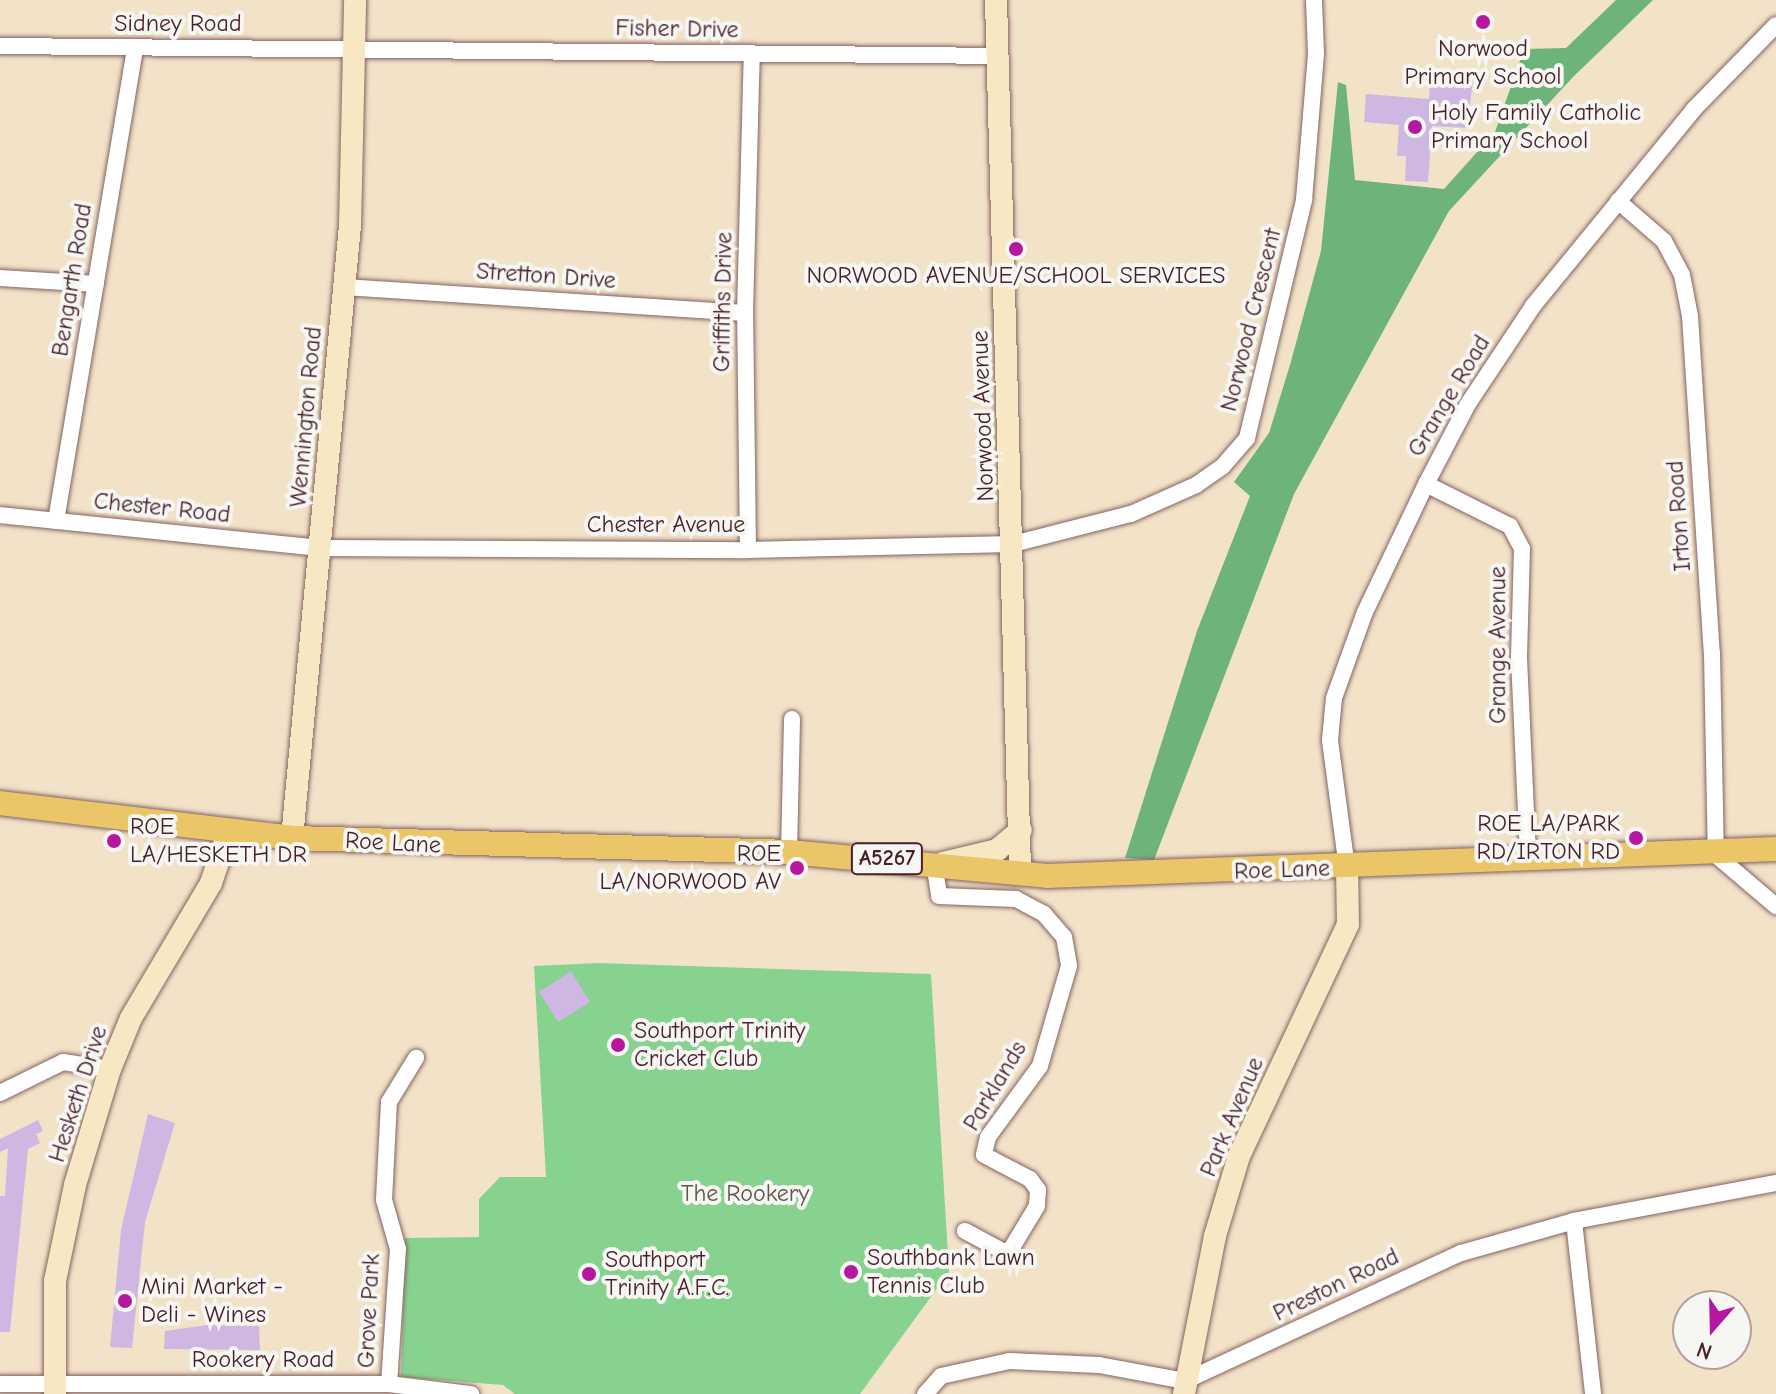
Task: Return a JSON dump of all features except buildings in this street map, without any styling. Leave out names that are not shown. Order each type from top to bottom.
[{"type":"main road","name":"Roe Lane","points":[[0,803],[228,833],[292,838],[789,852],[939,863],[1047,876],[1716,855],[1776,849]]},
{"type":"street","name":"Wennington Road","points":[[292,838],[344,287],[355,0]]},
{"type":"street","name":"Norwood Avenue","points":[[996,0],[1020,872]]},
{"type":"street","name":"Norwood Crescent","points":[[1013,544],[1131,514],[1196,485],[1223,466],[1247,438],[1304,200],[1316,53],[1314,0]]},
{"type":"street","name":"Grange Road","points":[[1347,868],[1330,740],[1334,698],[1365,612],[1426,484],[1468,404],[1533,306],[1694,109],[1776,25]]},
{"type":"street","name":"Sidney Road","points":[[0,46],[355,49]]},
{"type":"street","name":"Bengarth Road","points":[[56,521],[135,48]]},
{"type":"street","name":"Fisher Drive","points":[[355,49],[998,56]]},
{"type":"street","name":"Griffiths Drive","points":[[748,550],[745,313],[752,54]]},
{"type":"street","name":"Irton Road","points":[[1618,201],[1664,241],[1682,275],[1690,316],[1712,653],[1716,855]]},
{"type":"street","points":[[0,278],[96,284]]},
{"type":"street","name":"Stretton Drive","points":[[344,287],[745,313]]},
{"type":"street","name":"Grange Avenue","points":[[1426,484],[1510,526],[1522,549],[1519,658],[1528,859]]},
{"type":"street","name":"Chester Road","points":[[0,515],[319,548]]},
{"type":"street","name":"Chester Avenue","points":[[319,548],[748,550],[1013,544]]},
{"type":"street","points":[[789,852],[792,719]]},
{"type":"street","points":[[939,863],[997,850],[1021,830]]},
{"type":"street","name":"Hesketh Drive","points":[[55,1389],[55,1281],[75,1185],[110,1069],[131,1018],[211,883],[228,833]]},
{"type":"street","points":[[1716,855],[1776,906]]},
{"type":"street","name":"Parklands","points":[[939,863],[939,896],[1016,899],[1044,914],[1064,937],[1069,966],[1040,1066],[988,1137],[984,1155],[1030,1179],[1038,1190],[1037,1206],[1008,1254],[965,1231]]},
{"type":"street","name":"Park Avenue","points":[[1184,1387],[1215,1236],[1239,1156],[1348,924],[1347,868]]},
{"type":"street","name":"Grove Park","points":[[389,1384],[398,1249],[384,1200],[389,1102],[416,1058]]},
{"type":"street","points":[[0,1093],[63,1062],[110,1069]]},
{"type":"street","name":"Preston Road","points":[[1184,1387],[1461,1253],[1574,1221],[1776,1183]]},
{"type":"street","points":[[1574,1221],[1593,1394]]},
{"type":"street","points":[[925,1394],[941,1376],[1009,1361],[1099,1365],[1184,1387]]},
{"type":"street","name":"Rookery Road","points":[[0,1384],[55,1389],[389,1384],[471,1394]]},
{"type":"green space","points":[[1616,0],[1653,0],[1573,77],[1449,211],[1294,494],[1154,860],[1125,858],[1197,631],[1250,496],[1234,482],[1269,433],[1290,365],[1321,251],[1338,82],[1346,85],[1355,180],[1444,189],[1495,132],[1524,49],[1566,48]]},
{"type":"green space","name":"The Rookery","points":[[598,963],[931,974],[949,1272],[860,1394],[515,1394],[503,1385],[401,1377],[405,1238],[479,1237],[479,1199],[500,1177],[546,1177],[534,966]]},
{"type":"place","name":"Norwood Primary School","points":[[1483,22]]},
{"type":"place","name":"Holy Family Catholic Primary School","points":[[1415,127]]},
{"type":"place","name":"NORWOOD AVENUE/SCHOOL SERVICES","points":[[1016,249]]},
{"type":"place","name":"ROE LA/PARK RD/IRTON RD","points":[[1636,838]]},
{"type":"place","name":"ROE LA/HESKETH DR","points":[[114,841]]},
{"type":"place","name":"ROE LA/NORWOOD AV","points":[[797,868]]},
{"type":"place","name":"Southport Trinity Cricket Club","points":[[618,1045]]},
{"type":"place","name":"Southbank Lawn Tennis Club","points":[[851,1272]]},
{"type":"place","name":"Southport Trinity A.F.C.","points":[[589,1274]]},
{"type":"place","name":"Mini Market - Deli - Wines","points":[[125,1301]]}]
